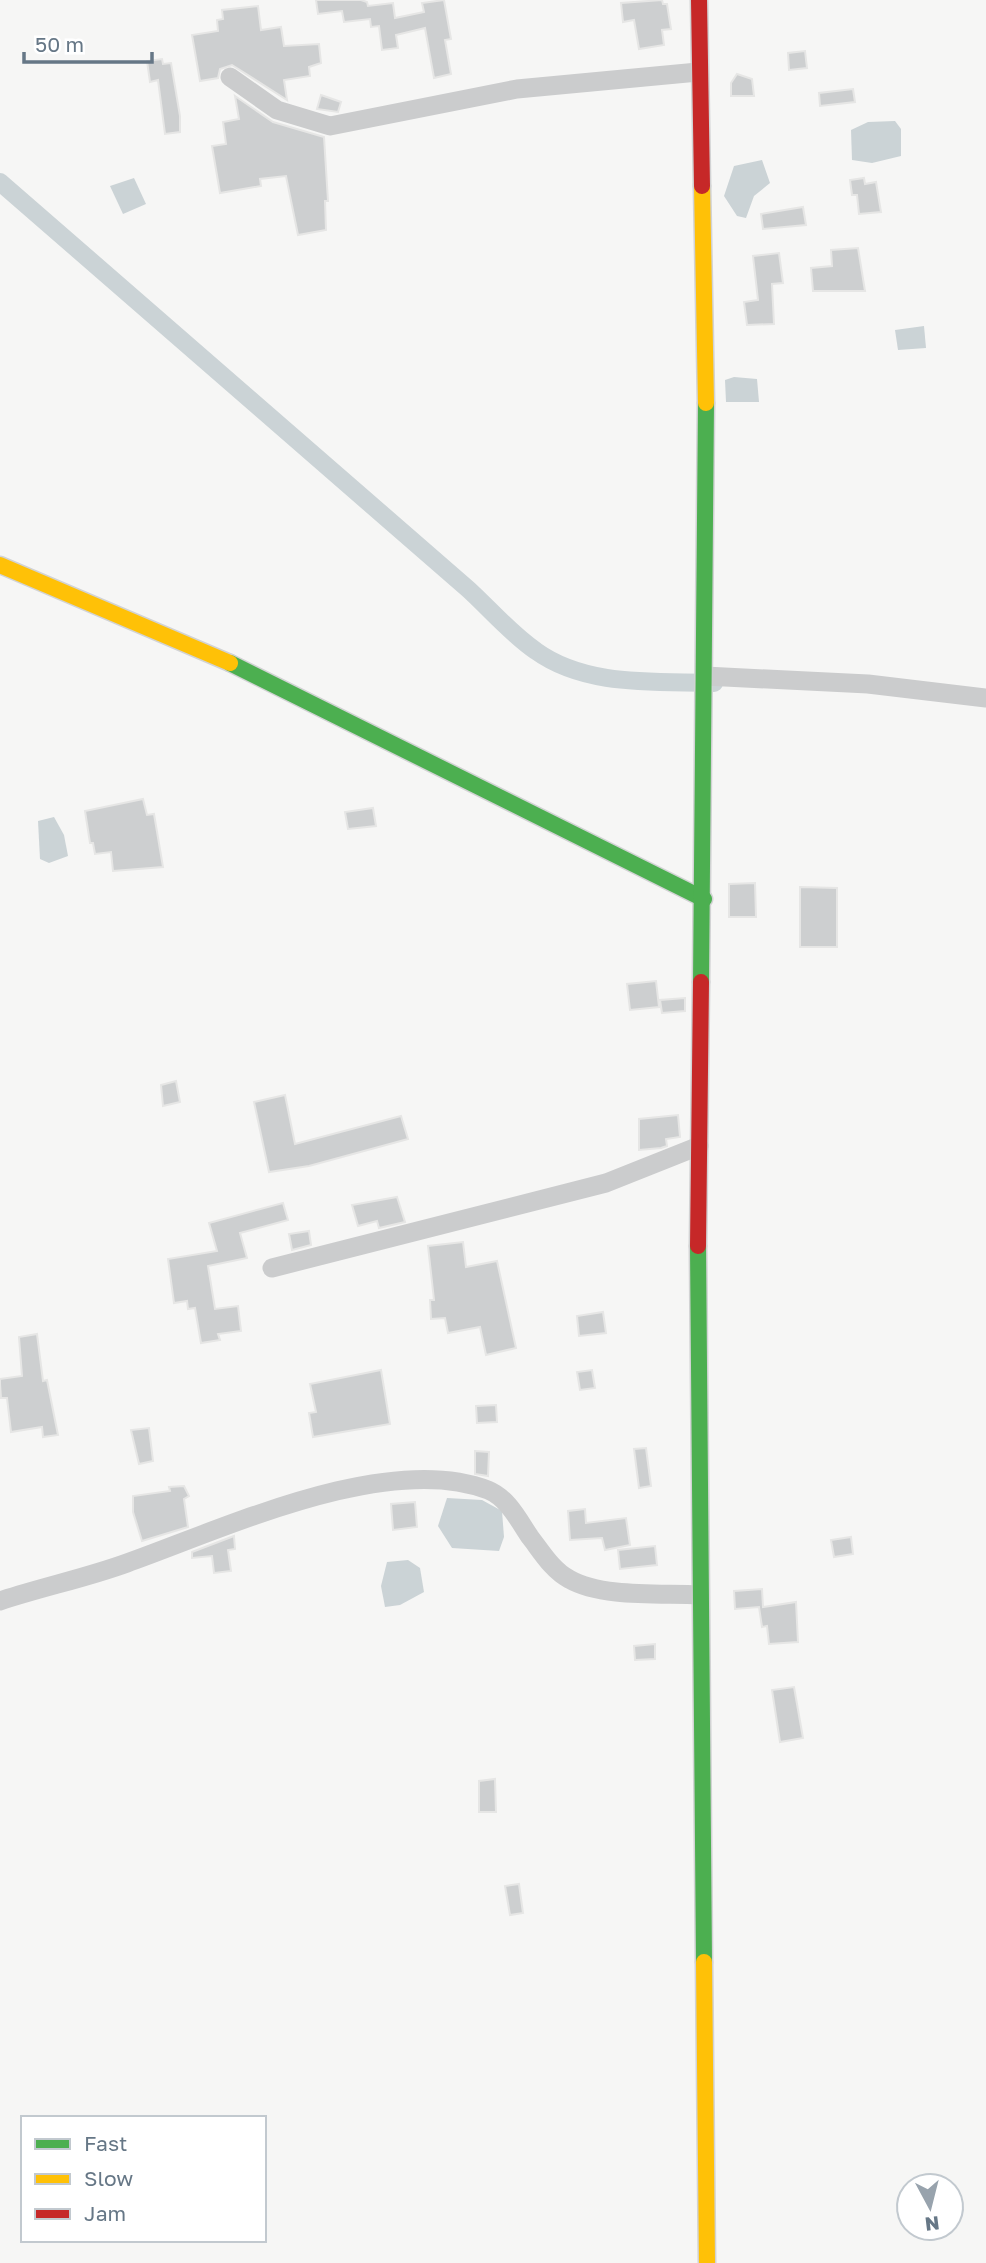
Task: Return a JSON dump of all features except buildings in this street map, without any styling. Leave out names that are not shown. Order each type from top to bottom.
[{"type":"street","points":[[699,0],[698,72],[707,473],[699,1146],[699,1595],[707,2263]]},
{"type":"street","points":[[230,77],[277,110],[330,125],[517,89],[698,72]]},
{"type":"street","points":[[0,565],[197,646],[704,899]]},
{"type":"street","points":[[705,676],[868,684],[986,698]]},
{"type":"street","points":[[272,1268],[606,1183],[699,1146]]},
{"type":"street","points":[[0,1601],[125,1564],[201,1534],[330,1492],[398,1482],[443,1481],[491,1491],[515,1513],[552,1566],[568,1579],[595,1590],[699,1595]]},
{"type":"shaded area","points":[[895,121],[901,129],[901,156],[872,163],[852,160],[851,130],[868,122]]},
{"type":"shaded area","points":[[762,160],[770,183],[754,196],[746,218],[737,216],[724,196],[734,166]]},
{"type":"shaded area","points":[[134,178],[146,204],[123,214],[110,186]]},
{"type":"shaded area","points":[[924,326],[926,348],[898,350],[895,330]]},
{"type":"shaded area","points":[[734,377],[757,379],[759,402],[726,402],[725,380]]},
{"type":"shaded area","points":[[54,817],[64,835],[68,856],[49,863],[40,859],[38,821]]},
{"type":"shaded area","points":[[447,1498],[482,1500],[502,1511],[504,1537],[499,1551],[452,1548],[438,1526]]},
{"type":"shaded area","points":[[408,1560],[420,1568],[424,1592],[400,1605],[385,1607],[381,1586],[387,1562]]},
{"type":"waterway","points":[[0,182],[536,651],[556,663],[598,676],[621,680],[714,683]]},
{"type":"traffic: fast","points":[[701,982],[706,403]]},
{"type":"traffic: fast","points":[[230,663],[704,899]]},
{"type":"traffic: fast","points":[[698,1246],[704,1962]]},
{"type":"traffic: slow","points":[[702,186],[706,403]]},
{"type":"traffic: slow","points":[[0,565],[230,663]]},
{"type":"traffic: slow","points":[[704,1962],[707,2263]]},
{"type":"traffic: jam","points":[[699,0],[702,186]]},
{"type":"traffic: jam","points":[[698,1246],[701,982]]}]
